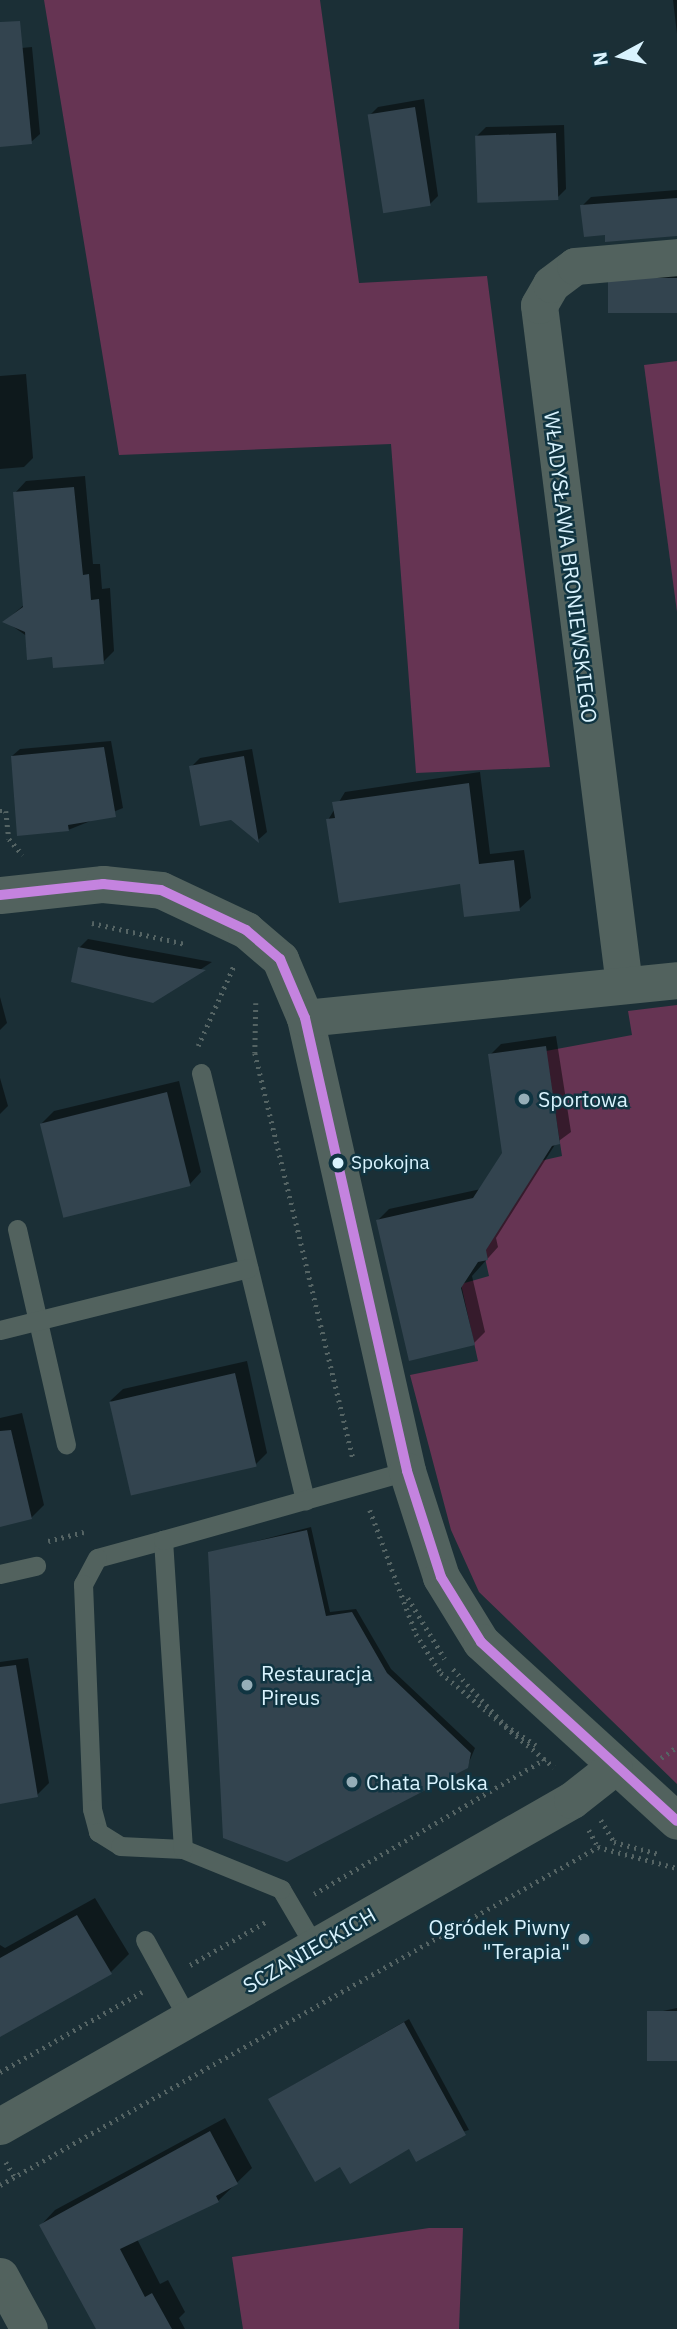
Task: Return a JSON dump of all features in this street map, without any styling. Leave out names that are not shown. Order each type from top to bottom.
[{"type":"street","name":"WŁADYSŁAWA BRONIEWSKIEGO","points":[[624,985],[540,305],[551,284],[575,265],[677,257]]},
{"type":"street","points":[[0,895],[71,886],[161,890],[219,915],[280,959],[305,1018],[407,1471],[441,1577],[481,1642],[614,1767],[677,1821]]},
{"type":"street","points":[[305,1018],[677,979]]},
{"type":"street","name":"SCZANIECKICH","points":[[0,2126],[572,1800],[614,1767]]},
{"type":"street","points":[[0,2276],[29,2329]]},
{"type":"lane","points":[[201,1073],[305,1501]]},
{"type":"lane","points":[[17,1229],[66,1445]]},
{"type":"lane","points":[[0,1330],[248,1268]]},
{"type":"lane","points":[[315,1947],[281,1889],[184,1849],[120,1846],[98,1832],[92,1809],[83,1584],[97,1558],[407,1471]]},
{"type":"lane","points":[[163,1540],[184,1849]]},
{"type":"lane","points":[[0,1574],[37,1566]]},
{"type":"lane","points":[[145,1940],[188,2019]]},
{"type":"path","points":[[0,811],[6,811],[9,839],[20,854],[34,859]]},
{"type":"path","points":[[71,886],[74,919],[194,946]]},
{"type":"path","points":[[228,955],[236,959],[243,968]]},
{"type":"path","points":[[201,1073],[195,1051],[236,959]]},
{"type":"path","points":[[256,995],[255,1054],[361,1482],[416,1634],[441,1673],[521,1746],[553,1764],[598,1847]]},
{"type":"path","points":[[0,2185],[598,1847],[677,1868]]},
{"type":"shaded area","points":[[44,0],[320,0],[359,283],[487,276],[550,767],[416,773],[391,444],[119,455]]},
{"type":"shaded area","points":[[677,361],[677,612],[644,365]]},
{"type":"shaded area","points":[[677,1005],[677,1784],[479,1592],[451,1530],[410,1375],[478,1361],[461,1284],[489,1276],[483,1249],[540,1161],[562,1156],[546,1051],[632,1035],[628,1011]]},
{"type":"shaded area","points":[[429,2228],[463,2228],[459,2329],[243,2329],[232,2257]]},
{"type":"building","points":[[20,21],[32,144],[0,147],[0,22]]},
{"type":"building","points":[[415,107],[431,206],[383,213],[368,115]]},
{"type":"building","points":[[556,133],[558,200],[477,203],[475,136]]},
{"type":"building","points":[[677,198],[677,236],[605,242],[605,235],[584,237],[580,205]]},
{"type":"building","points":[[608,278],[677,278],[677,313],[608,313]]},
{"type":"building","points":[[74,487],[83,575],[89,574],[91,600],[99,599],[104,664],[53,668],[52,657],[27,660],[25,632],[2,622],[23,607],[13,492]]},
{"type":"building","points":[[104,747],[116,817],[68,825],[69,831],[17,836],[11,756]]},
{"type":"building","points":[[244,756],[259,843],[231,820],[200,826],[189,766]]},
{"type":"building","points":[[469,783],[479,864],[514,860],[520,911],[464,917],[460,884],[339,903],[326,819],[335,818],[332,802]]},
{"type":"building","points":[[78,947],[206,970],[153,1003],[71,982]]},
{"type":"building","points":[[546,1046],[560,1144],[552,1146],[486,1250],[488,1260],[478,1262],[461,1288],[475,1345],[409,1361],[376,1220],[473,1198],[502,1153],[488,1054]]},
{"type":"building","points":[[167,1092],[190,1186],[63,1218],[40,1124]]},
{"type":"building","points":[[235,1373],[257,1467],[131,1496],[109,1402]]},
{"type":"building","points":[[11,1430],[32,1519],[0,1527],[0,1431]]},
{"type":"building","points":[[307,1530],[326,1616],[352,1612],[387,1673],[471,1753],[468,1768],[287,1862],[223,1838],[208,1552]]},
{"type":"building","points":[[16,1665],[38,1797],[0,1804],[0,1667]]},
{"type":"building","points":[[77,1915],[112,1974],[0,2037],[0,1958]]},
{"type":"building","points":[[647,2011],[677,2011],[677,2061],[647,2061]]},
{"type":"building","points":[[404,2022],[466,2135],[416,2162],[409,2149],[350,2184],[340,2167],[315,2182],[268,2099]]},
{"type":"building","points":[[210,2131],[238,2184],[216,2196],[219,2202],[120,2249],[145,2297],[152,2293],[172,2329],[96,2329],[39,2225]]},
{"type":"transit line","points":[[0,895],[103,884],[161,890],[246,930],[280,959],[305,1018],[407,1471],[441,1577],[481,1642],[677,1821]]},
{"type":"place","name":"Sportowa","points":[[524,1099]]},
{"type":"place","name":"Spokojna","points":[[338,1163]]},
{"type":"place","name":"Restauracja Pireus","points":[[247,1685]]},
{"type":"place","name":"Chata Polska","points":[[352,1782]]},
{"type":"place","name":"Ogródek Piwny \"Terapia\"","points":[[584,1939]]}]
